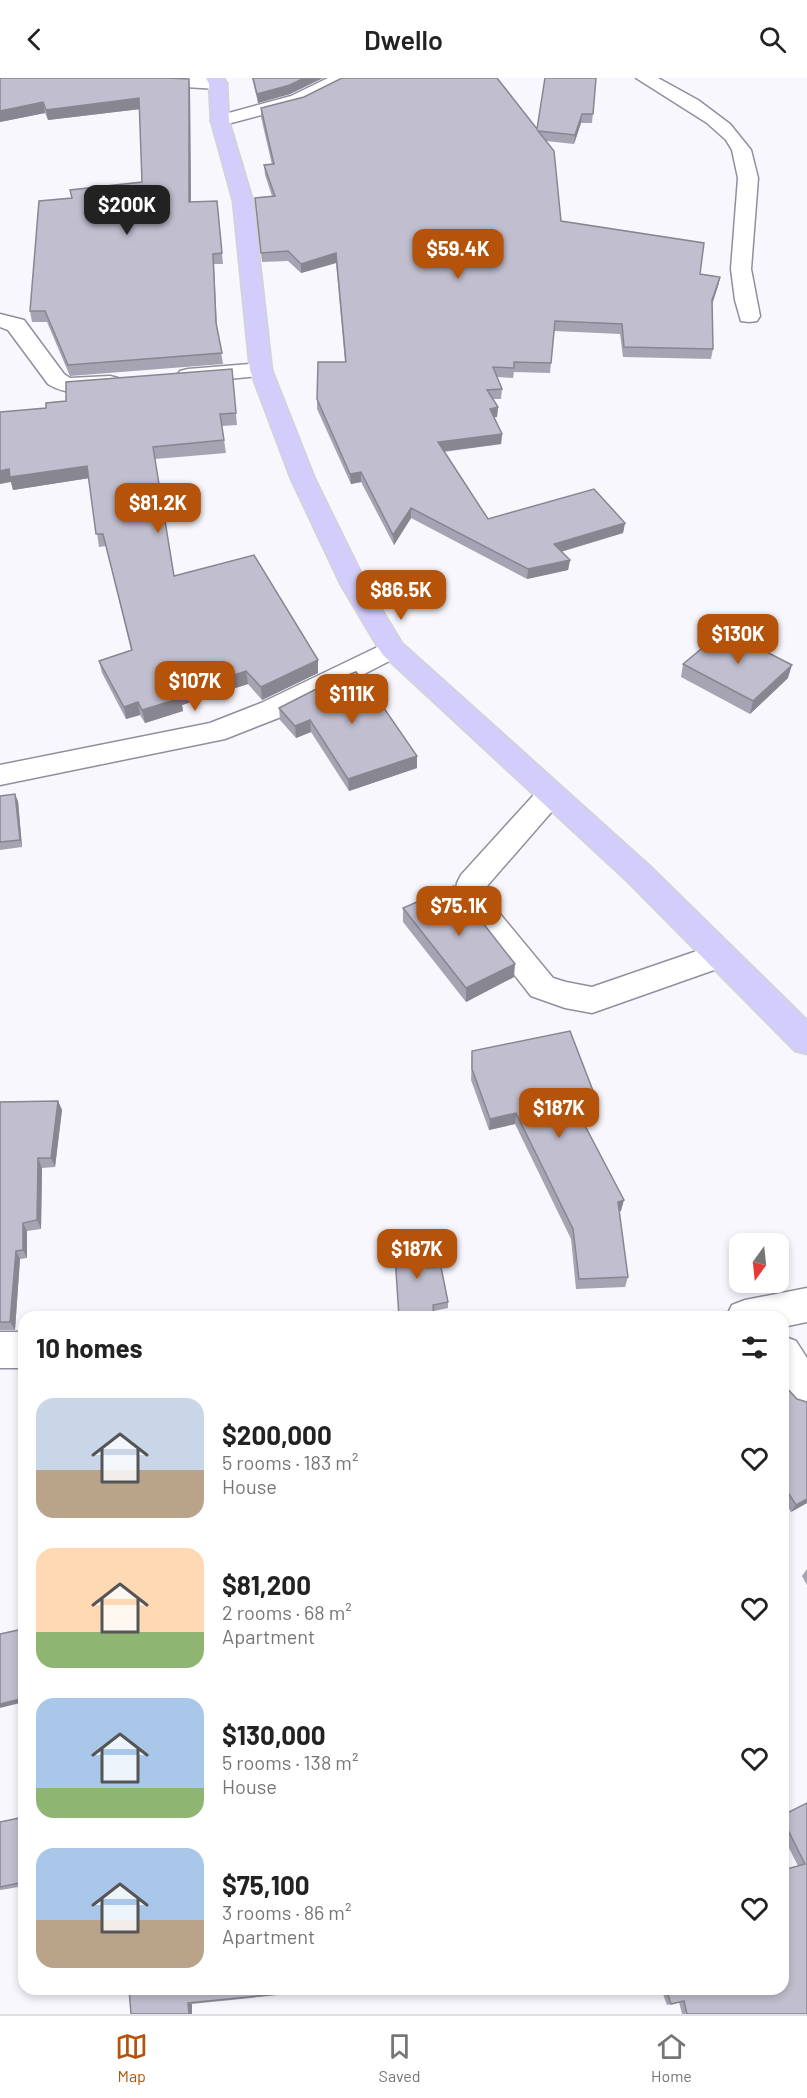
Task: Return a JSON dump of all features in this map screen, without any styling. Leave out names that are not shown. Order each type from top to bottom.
[{"type":"main road","points":[[216,81],[220,122],[243,201],[261,370],[303,479],[354,585],[392,649],[639,874],[807,1041]]},
{"type":"street","points":[[119,78],[216,81]]},
{"type":"street","points":[[220,122],[297,100],[342,78]]},
{"type":"street","points":[[645,78],[713,120],[733,137],[743,155],[749,190],[741,251],[741,284],[749,316]]},
{"type":"street","points":[[0,320],[16,325],[62,384],[74,386],[132,381]]},
{"type":"street","points":[[168,378],[261,370]]},
{"type":"street","points":[[0,775],[215,732],[271,710],[392,649]]},
{"type":"street","points":[[551,794],[472,883],[470,899],[542,987],[565,995],[592,1000],[720,955]]},
{"type":"street","points":[[779,1311],[807,1305]]},
{"type":"street","points":[[0,1350],[18,1350]]},
{"type":"street","points":[[789,1364],[807,1392]]},
{"type":"building","points":[[0,78],[189,79],[189,202],[217,201],[222,253],[213,254],[216,323],[222,353],[68,365],[45,311],[30,311],[39,201],[72,198],[70,190],[142,182],[139,98],[46,110],[43,102],[0,111]]},
{"type":"building","points":[[253,78],[304,78],[290,85],[257,94]]},
{"type":"building","points":[[342,78],[497,78],[537,129],[545,78],[596,78],[593,114],[582,114],[575,135],[538,131],[554,151],[561,221],[704,243],[700,274],[720,277],[712,300],[713,349],[624,347],[622,324],[555,321],[551,363],[514,362],[514,368],[493,367],[502,389],[487,390],[498,407],[490,409],[502,434],[438,442],[488,519],[594,489],[625,523],[554,544],[570,560],[528,569],[411,508],[393,535],[361,472],[350,474],[317,399],[318,362],[346,362],[336,253],[301,264],[288,251],[261,253],[255,198],[275,196],[264,165],[274,164],[261,108],[304,97]]},
{"type":"building","points":[[232,369],[236,413],[220,414],[224,440],[153,447],[174,576],[254,555],[318,660],[261,687],[246,671],[179,693],[181,698],[142,710],[138,702],[124,707],[99,661],[132,650],[103,534],[96,534],[87,466],[10,477],[9,469],[0,471],[0,412],[46,408],[46,403],[66,401],[66,382]]},
{"type":"building","points":[[724,630],[792,665],[753,701],[683,664]]},
{"type":"building","points":[[356,672],[368,685],[417,756],[348,779],[310,720],[295,726],[279,708],[330,682]]},
{"type":"building","points":[[15,794],[20,840],[0,842],[0,796]]},
{"type":"building","points":[[454,886],[515,964],[466,988],[403,908]]},
{"type":"building","points":[[570,1031],[595,1096],[572,1101],[624,1200],[618,1202],[628,1277],[579,1279],[573,1229],[516,1113],[490,1119],[472,1069],[472,1051]]},
{"type":"building","points":[[58,1101],[51,1158],[38,1158],[37,1220],[23,1223],[23,1250],[16,1251],[10,1322],[0,1322],[0,1102]]},
{"type":"building","points":[[422,1237],[427,1268],[441,1267],[448,1302],[433,1305],[434,1311],[399,1311],[394,1240]]},
{"type":"building","points":[[789,1390],[797,1399],[807,1402],[807,1499],[796,1505],[789,1494]]},
{"type":"building","points":[[18,1630],[18,1700],[0,1704],[0,1634]]},
{"type":"building","points":[[807,1803],[807,2014],[687,2014],[684,2001],[671,2004],[668,1995],[789,1995],[789,1868],[805,1864],[789,1832],[789,1812]]},
{"type":"building","points":[[18,1818],[18,1883],[0,1887],[0,1822]]},
{"type":"building","points":[[129,1995],[267,1995],[188,2003],[189,2014],[131,2014]]}]
